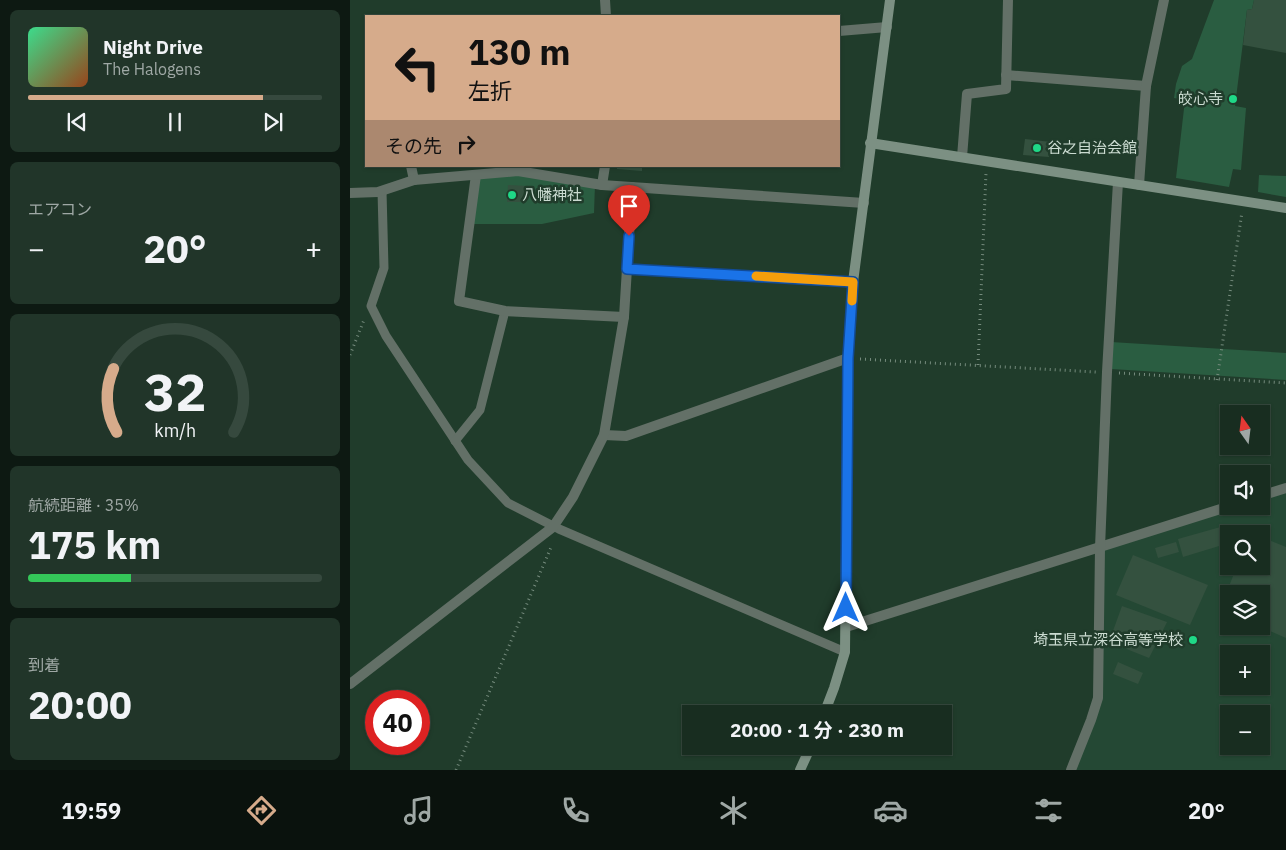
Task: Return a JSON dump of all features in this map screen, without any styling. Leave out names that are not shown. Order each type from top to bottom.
[{"type":"street","points":[[605,0],[606,15]]},
{"type":"street","points":[[827,705],[845,652],[848,358],[853,282],[890,0]]},
{"type":"street","points":[[962,157],[967,94],[1006,89],[1008,0]]},
{"type":"street","points":[[1139,185],[1146,86],[1164,0]]},
{"type":"street","points":[[840,31],[887,27]]},
{"type":"street","points":[[1006,75],[1146,86]]},
{"type":"street","points":[[870,143],[1286,208]]},
{"type":"street","points":[[411,167],[414,180]]},
{"type":"street","points":[[602,185],[605,167]]},
{"type":"street","points":[[350,193],[382,191],[414,180],[518,172],[602,185],[864,203]]},
{"type":"street","points":[[476,175],[459,301],[505,311],[624,317]]},
{"type":"street","points":[[1071,770],[1098,698],[1100,548],[1107,372],[1118,182]]},
{"type":"street","points":[[350,684],[556,528],[604,435],[624,317],[632,187]]},
{"type":"street","points":[[627,269],[853,282]]},
{"type":"street","points":[[604,435],[626,436],[848,358]]},
{"type":"street","points":[[1270,493],[1286,488]]},
{"type":"street","points":[[846,627],[1220,509]]},
{"type":"street","points":[[800,770],[807,755]]},
{"type":"lane","points":[[382,191],[384,268],[370,306],[386,336],[468,460],[508,503],[556,528],[845,652]]},
{"type":"lane","points":[[455,441],[480,410],[505,311]]},
{"type":"path","points":[[978,365],[987,161]]},
{"type":"path","points":[[1216,380],[1243,201]]},
{"type":"path","points":[[350,355],[370,306]]},
{"type":"path","points":[[848,358],[1286,383]]},
{"type":"path","points":[[456,770],[556,528]]},
{"type":"shaded area","points":[[1214,0],[1254,0],[1252,9],[1247,10],[1235,106],[1246,108],[1241,170],[1233,169],[1229,187],[1176,178],[1185,100],[1174,98],[1176,84],[1182,66],[1192,59]]},
{"type":"shaded area","points":[[518,171],[595,184],[594,213],[542,224],[469,224],[476,175]]},
{"type":"shaded area","points":[[1259,175],[1286,176],[1286,197],[1258,192]]},
{"type":"shaded area","points":[[1111,342],[1286,353],[1286,380],[1111,369]]},
{"type":"shaded area","name":"埼玉県立深谷高等学校","points":[[1286,488],[1286,770],[1069,770],[1098,698],[1100,548],[1220,509],[1220,515],[1270,515],[1270,493]]},
{"type":"building","points":[[1254,0],[1286,0],[1286,53],[1243,45],[1247,10],[1252,9]]},
{"type":"building","name":"谷之自治会館","points":[[1025,139],[1051,142],[1049,157],[1023,155]]},
{"type":"building","points":[[617,167],[642,167],[642,171],[617,169]]},
{"type":"building","points":[[508,185],[528,186],[526,202],[507,202]]},
{"type":"building","points":[[1220,527],[1220,546],[1183,557],[1178,539]]},
{"type":"building","points":[[1270,541],[1286,547],[1286,638],[1270,631],[1270,585],[1229,585],[1233,575],[1270,575]]},
{"type":"building","points":[[1176,542],[1179,552],[1158,558],[1155,548]]},
{"type":"building","points":[[1133,555],[1208,585],[1190,625],[1116,595]]},
{"type":"building","points":[[1122,606],[1167,622],[1149,658],[1109,642]]},
{"type":"building","points":[[1118,662],[1143,673],[1138,684],[1113,674]]},
{"type":"slow traffic","points":[[756,276],[853,282],[852,301]]},
{"type":"place","name":"皎心寺","points":[[1233,99]]},
{"type":"place","name":"谷之自治会館","points":[[1037,148]]},
{"type":"place","name":"八幡神社","points":[[512,195]]},
{"type":"place","name":"埼玉県立深谷高等学校","points":[[1193,640]]},
{"type":"route","points":[[629,236],[627,269],[853,282],[848,358],[846,608]]}]
